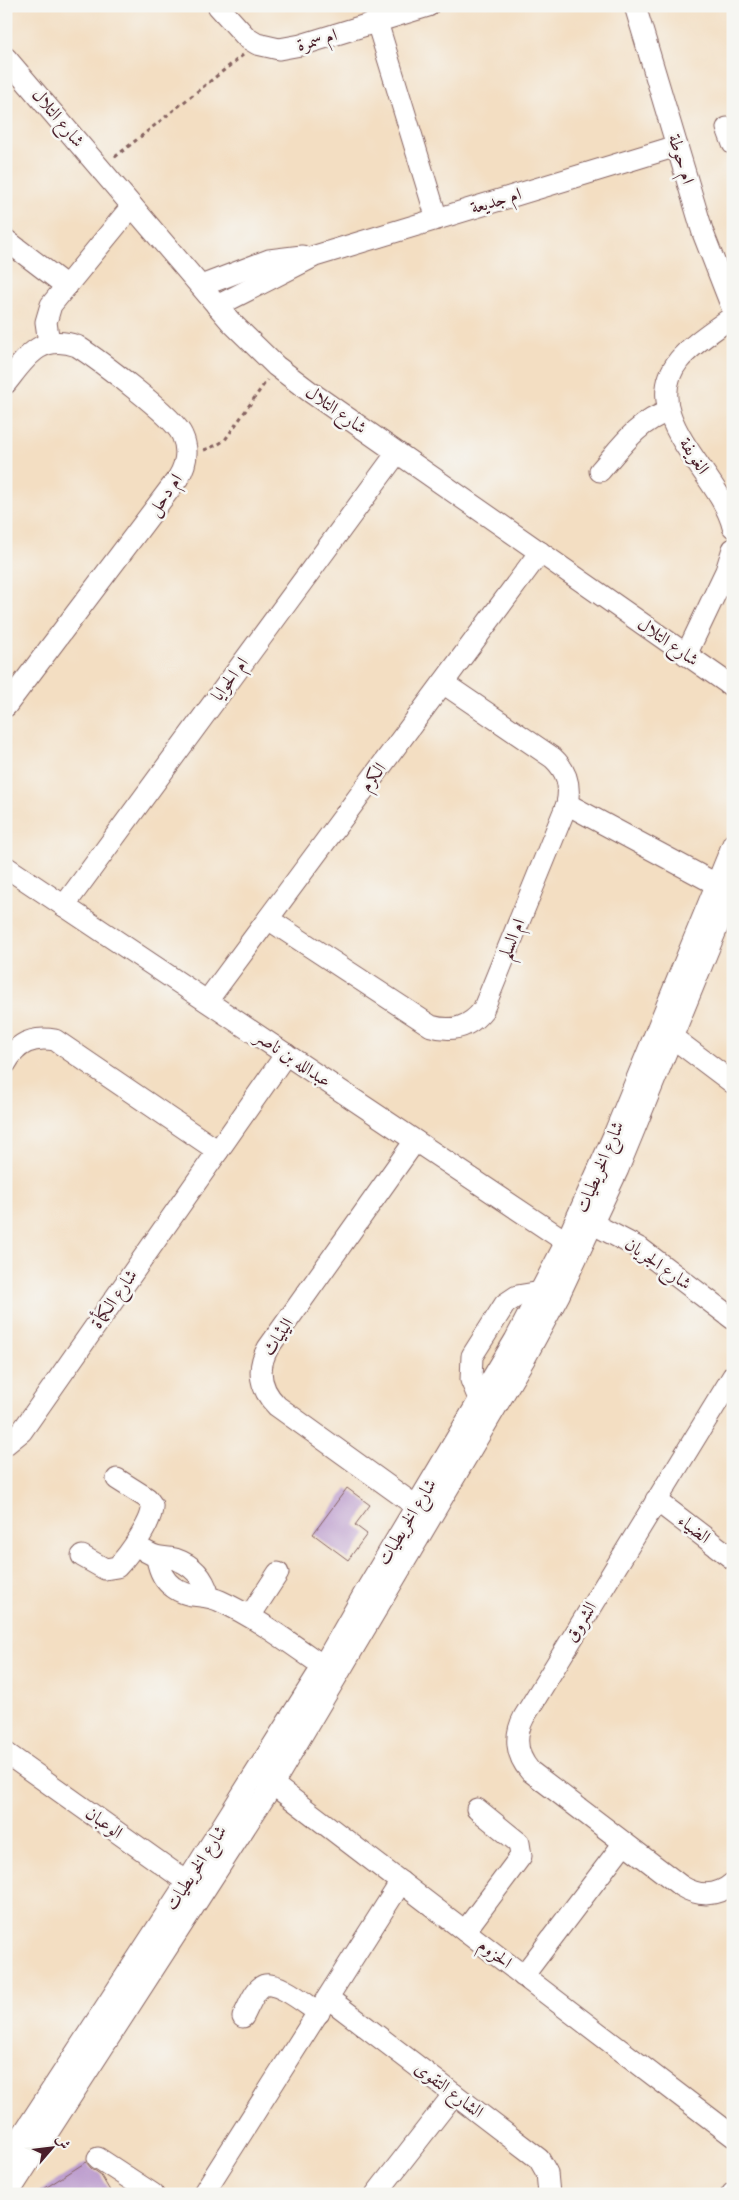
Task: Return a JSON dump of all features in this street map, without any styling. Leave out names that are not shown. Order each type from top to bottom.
[{"type":"street","name":"ام سمرة","points":[[218,6],[240,31],[257,44],[279,49],[290,48],[428,6]]},
{"type":"street","name":"ام حوطة","points":[[636,6],[709,251],[733,310]]},
{"type":"street","points":[[377,22],[437,219]]},
{"type":"street","name":"شارع التلال","points":[[7,60],[217,306],[246,338],[276,366],[397,453],[733,687]]},
{"type":"street","name":"ام جديعة","points":[[217,306],[272,276],[315,256],[677,146]]},
{"type":"street","points":[[6,383],[32,351],[49,343],[46,329],[47,313],[51,305],[132,206]]},
{"type":"street","points":[[6,240],[66,285]]},
{"type":"street","name":"ام جديعة","points":[[200,286],[277,258],[315,256]]},
{"type":"street","points":[[600,470],[641,426],[658,415],[668,412],[667,388],[674,368],[687,352],[733,316]]},
{"type":"street","name":"ام دحل","points":[[6,706],[178,478],[184,465],[186,450],[182,435],[173,422],[84,351],[68,343],[49,343]]},
{"type":"street","name":"الغويفة","points":[[668,412],[679,434],[725,504],[733,527]]},
{"type":"street","name":"ام الحوايا","points":[[64,906],[397,453]]},
{"type":"street","points":[[686,655],[726,570],[733,549]]},
{"type":"street","name":"الكرم","points":[[207,1001],[540,552]]},
{"type":"street","name":"ام السلم","points":[[268,919],[424,1022],[447,1029],[464,1026],[478,1017],[487,1003],[567,804],[568,782],[563,769],[558,763],[443,683]]},
{"type":"street","points":[[567,804],[725,886]]},
{"type":"street","name":"شارع الخريطيات","points":[[265,1778],[323,1666],[525,1358],[559,1295],[573,1247],[586,1220],[618,1169],[672,1037],[725,886],[733,844]]},
{"type":"street","name":"عبدالله بن ناصر","points":[[6,867],[573,1247]]},
{"type":"street","name":"شارع الخريطيات","points":[[586,1220],[613,1137],[725,886]]},
{"type":"street","points":[[672,1037],[733,1083]]},
{"type":"street","points":[[6,1063],[18,1047],[26,1042],[35,1039],[55,1040],[218,1152]]},
{"type":"street","name":"شارع الكمأة","points":[[6,1444],[22,1431],[286,1054]]},
{"type":"street","name":"اليثياث","points":[[415,1141],[268,1348],[260,1374],[265,1392],[277,1406],[424,1511]]},
{"type":"street","name":"شارع الجريان","points":[[586,1220],[648,1254],[733,1319]]},
{"type":"street","name":"شارع الخريطيات","points":[[8,2194],[195,1888],[265,1778],[424,1511],[480,1401],[541,1292],[573,1247]]},
{"type":"street","points":[[480,1401],[471,1380],[472,1356],[504,1304],[518,1296],[541,1292]]},
{"type":"street","name":"الشروق","points":[[733,1376],[524,1717],[518,1732],[518,1749],[525,1765],[530,1771],[681,1886],[696,1894],[704,1895],[720,1892],[733,1884]]},
{"type":"street","points":[[82,1556],[106,1569],[113,1569],[120,1564],[150,1517],[152,1505],[147,1498],[117,1479]]},
{"type":"street","name":"الضياء","points":[[656,1500],[733,1559]]},
{"type":"street","points":[[134,1544],[157,1558],[174,1559],[190,1566],[202,1579],[210,1596],[250,1616],[323,1666]]},
{"type":"street","points":[[250,1616],[278,1574]]},
{"type":"street","name":"الوعبان","points":[[6,1753],[195,1888]]},
{"type":"street","name":"الحزوم","points":[[265,1778],[733,2136]]},
{"type":"street","points":[[465,1931],[521,1856],[519,1843],[477,1809]]},
{"type":"street","points":[[523,1976],[624,1843]]},
{"type":"street","points":[[203,2194],[401,1882]]},
{"type":"street","name":"شارع الخريطيات","points":[[6,2160],[195,1888]]},
{"type":"street","name":"الشارع التقوى","points":[[243,2017],[258,1990],[262,1986],[271,1984],[324,2005],[454,2094],[539,2159],[548,2172],[549,2194]]},
{"type":"street","points":[[376,2194],[454,2094]]},
{"type":"street","points":[[98,2158],[153,2194]]},
{"type":"path","points":[[100,168],[257,44]]},
{"type":"path","points":[[186,450],[209,449],[224,440],[276,366]]},
{"type":"building","points":[[347,1488],[370,1505],[355,1525],[367,1534],[348,1560],[313,1534]]},
{"type":"building","points":[[86,2162],[100,2174],[112,2194],[36,2194]]}]
